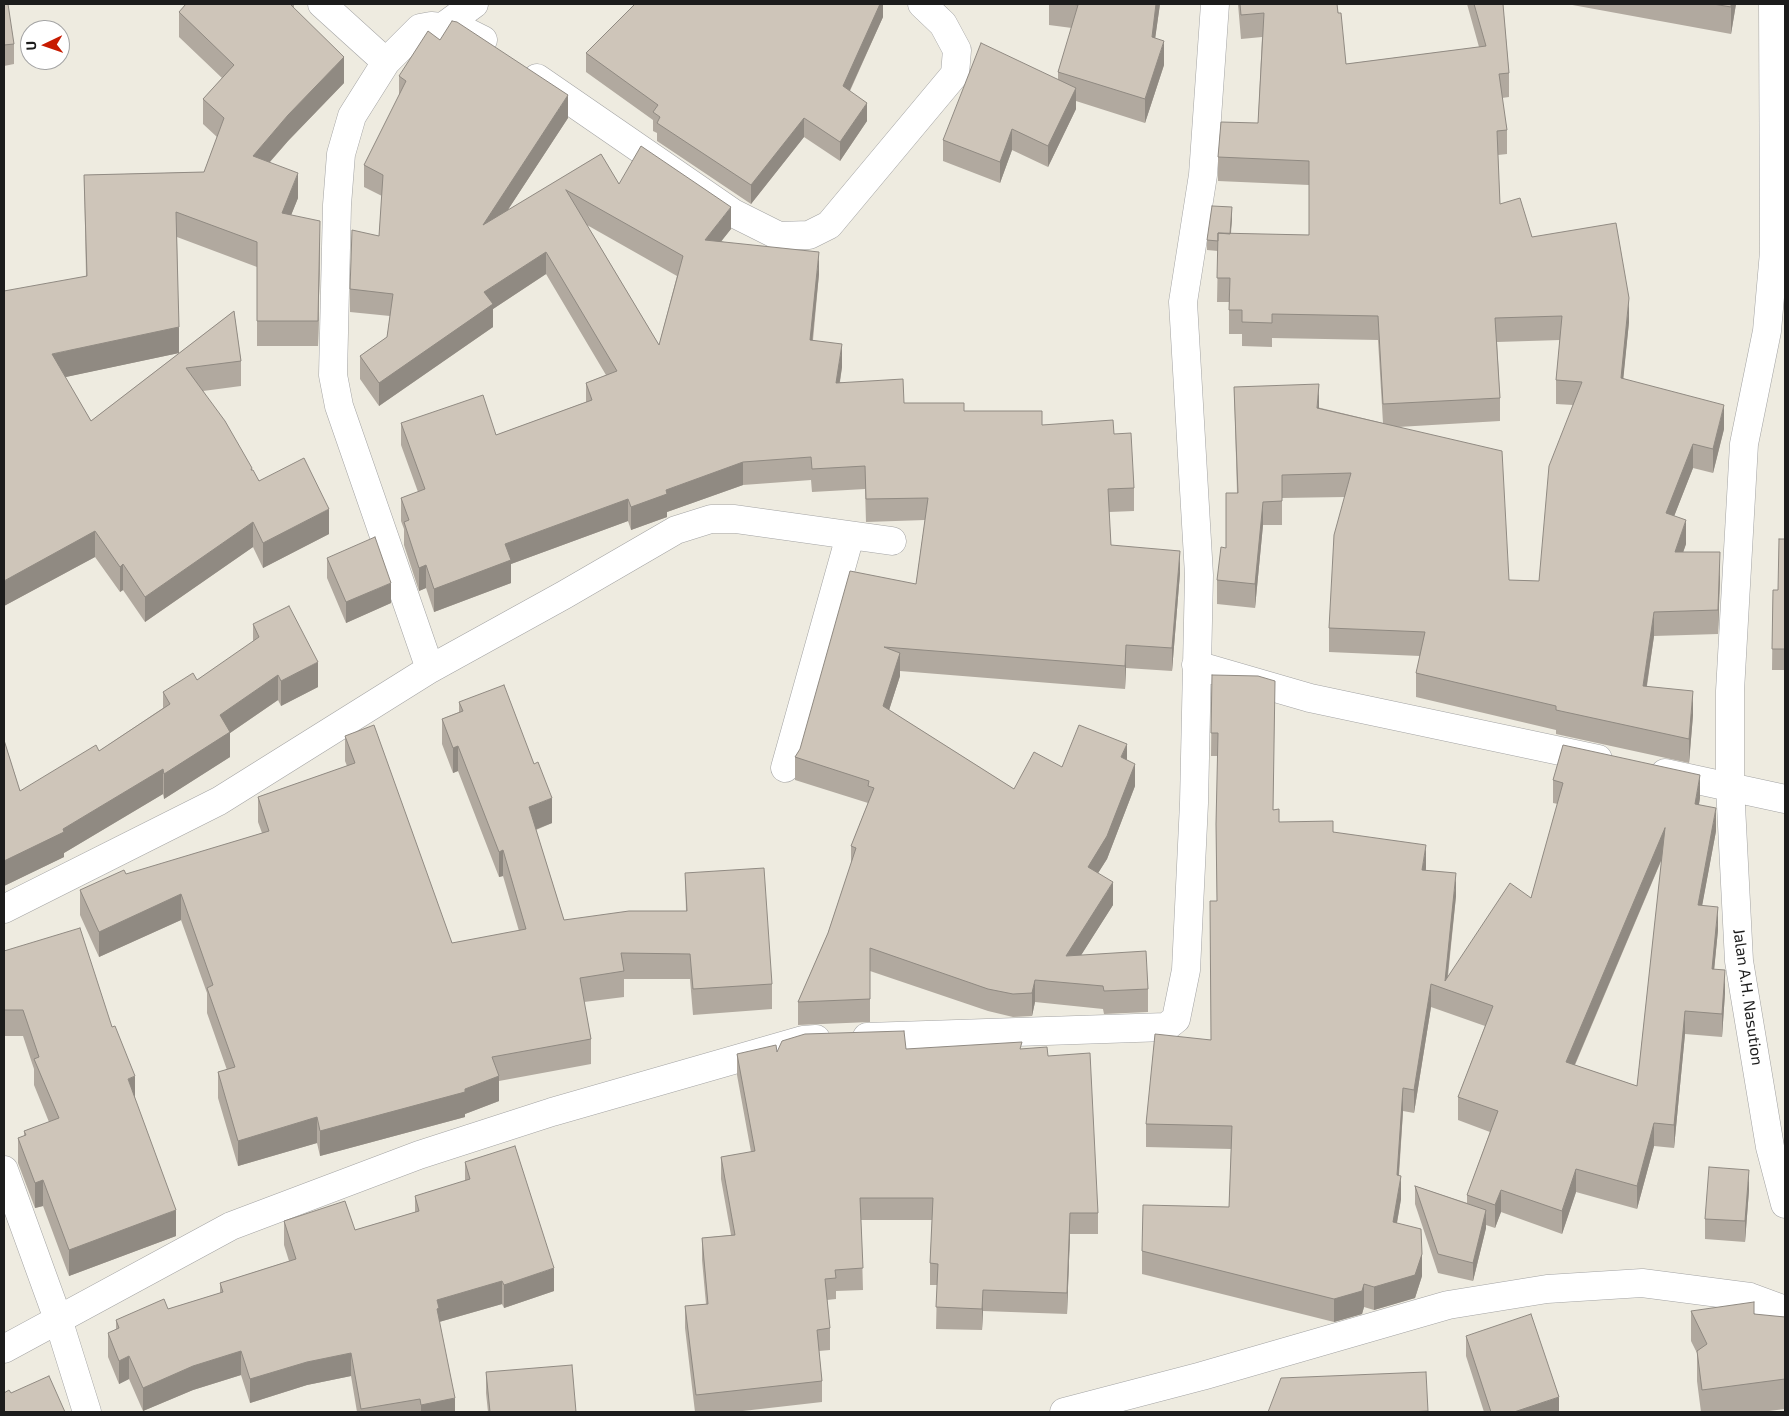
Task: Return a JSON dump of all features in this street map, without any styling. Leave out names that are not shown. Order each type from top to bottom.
[{"type":"street","points":[[322,4],[386,62]]},
{"type":"street","points":[[444,26],[474,4]]},
{"type":"street","points":[[430,669],[339,406],[333,375],[337,205],[341,154],[352,116],[386,62],[420,28],[444,26],[461,29],[476,36],[733,212],[779,236],[810,235],[829,225],[955,74],[957,50],[943,24],[922,4]]},
{"type":"street","points":[[4,1349],[231,1226],[419,1155],[552,1112],[803,1040],[1166,1027],[1176,1019],[1186,970],[1194,803],[1199,575],[1183,302],[1203,174],[1215,4]]},
{"type":"street","name":"Jalan A.H. Nasution","points":[[1773,4],[1774,252],[1767,331],[1744,444],[1730,691],[1730,786],[1739,961],[1770,1148],[1785,1204]]},
{"type":"street","points":[[4,909],[219,801],[430,669],[676,530],[711,519],[735,519],[892,541]]},
{"type":"street","points":[[785,768],[850,536]]},
{"type":"street","points":[[1196,665],[1310,698],[1785,799]]},
{"type":"street","points":[[4,1170],[58,1319],[87,1412]]},
{"type":"street","points":[[1064,1412],[1211,1373],[1448,1305],[1547,1289],[1642,1283],[1750,1297],[1785,1310]]},
{"type":"building","points":[[4,4],[8,4],[14,44],[4,45]]},
{"type":"building","points":[[186,4],[290,4],[344,57],[288,115],[253,156],[298,173],[282,213],[320,221],[318,321],[257,321],[257,242],[176,212],[179,327],[52,354],[91,421],[234,311],[241,361],[186,368],[225,421],[252,468],[251,470],[253,470],[259,481],[304,458],[329,509],[263,543],[253,522],[145,597],[123,564],[120,567],[95,531],[4,581],[4,291],[87,276],[84,175],[204,172],[224,118],[203,99],[234,65],[179,12]]},
{"type":"building","points":[[635,4],[880,4],[843,86],[867,103],[840,142],[804,118],[751,185],[657,123],[660,117],[653,112],[658,105],[586,53]]},
{"type":"building","points":[[1072,4],[1156,4],[1152,37],[1164,41],[1145,99],[1058,72],[1078,5]]},
{"type":"building","points":[[1240,4],[1337,4],[1338,13],[1341,13],[1346,64],[1486,46],[1474,4],[1503,4],[1509,73],[1499,74],[1507,130],[1497,131],[1500,204],[1520,198],[1532,237],[1616,223],[1629,298],[1621,378],[1724,405],[1713,449],[1693,444],[1666,513],[1686,520],[1675,552],[1720,552],[1718,610],[1654,612],[1643,686],[1693,691],[1689,739],[1556,710],[1556,706],[1416,673],[1425,632],[1329,628],[1334,535],[1351,473],[1282,475],[1282,501],[1263,502],[1255,584],[1217,580],[1221,547],[1226,548],[1226,493],[1238,493],[1234,387],[1319,384],[1317,408],[1502,451],[1509,580],[1539,581],[1549,466],[1582,382],[1556,380],[1562,316],[1495,318],[1500,398],[1383,404],[1378,316],[1272,314],[1272,323],[1242,322],[1242,310],[1229,310],[1230,278],[1217,278],[1218,233],[1309,235],[1309,161],[1218,157],[1221,122],[1258,123],[1264,13],[1241,15]]},
{"type":"building","points":[[1713,4],[1731,4],[1731,7]]},
{"type":"building","points":[[452,21],[457,22],[568,95],[483,225],[601,154],[619,184],[641,146],[731,207],[705,240],[819,252],[810,340],[842,344],[836,383],[903,379],[904,403],[964,403],[964,411],[1042,411],[1042,425],[1113,420],[1114,434],[1131,433],[1134,488],[1108,489],[1111,545],[1180,551],[1172,648],[1126,645],[1125,666],[884,647],[900,653],[883,706],[1014,789],[1034,752],[1062,767],[1079,725],[1127,744],[1121,757],[1135,764],[1107,836],[1088,867],[1113,882],[1066,956],[1146,951],[1148,989],[1104,991],[1103,986],[1035,980],[1032,993],[1013,994],[988,989],[870,948],[870,999],[798,1002],[828,933],[856,848],[851,846],[874,788],[868,786],[869,781],[795,757],[800,749],[850,571],[916,584],[928,498],[866,499],[865,466],[812,469],[811,457],[743,462],[666,490],[667,494],[631,507],[628,499],[505,544],[511,560],[434,589],[426,565],[419,568],[404,522],[409,520],[401,498],[425,489],[401,423],[483,395],[496,435],[592,400],[586,383],[617,371],[546,252],[484,292],[493,304],[379,383],[360,356],[387,337],[393,294],[350,289],[352,230],[379,236],[383,175],[364,165],[406,81],[399,76],[428,31],[440,40]],"holes":[[[566,190],[683,256],[659,345]]]},
{"type":"building","points":[[981,43],[1076,88],[1048,146],[1012,129],[1000,162],[943,140]]},
{"type":"building","points":[[1212,206],[1232,207],[1230,234],[1218,233],[1218,241],[1207,240]]},
{"type":"building","points":[[375,537],[391,583],[346,602],[327,558]]},
{"type":"building","points":[[1779,539],[1785,539],[1785,649],[1772,649],[1773,590],[1778,590]]},
{"type":"building","points":[[289,606],[318,662],[281,681],[278,675],[220,715],[230,732],[164,774],[163,769],[63,829],[64,832],[4,861],[4,740],[20,791],[96,745],[99,751],[170,704],[163,692],[193,673],[197,680],[259,637],[253,624]]},
{"type":"building","points":[[1212,675],[1258,676],[1275,681],[1273,810],[1279,809],[1279,822],[1333,821],[1333,832],[1426,845],[1422,870],[1456,873],[1445,981],[1510,883],[1531,898],[1563,783],[1553,780],[1563,745],[1700,775],[1695,804],[1716,808],[1698,905],[1718,907],[1712,969],[1725,970],[1722,1014],[1685,1011],[1674,1125],[1654,1123],[1637,1186],[1576,1169],[1562,1211],[1501,1190],[1495,1205],[1467,1195],[1498,1111],[1458,1097],[1493,1006],[1431,984],[1414,1090],[1403,1088],[1397,1175],[1401,1176],[1393,1222],[1421,1229],[1422,1254],[1415,1275],[1374,1287],[1364,1284],[1362,1291],[1334,1299],[1142,1251],[1143,1205],[1229,1207],[1232,1126],[1146,1124],[1155,1034],[1211,1040],[1210,901],[1217,901],[1218,733],[1211,733]],"holes":[[[1665,828],[1637,1086],[1566,1062]]]},
{"type":"building","points":[[504,685],[534,764],[538,762],[552,798],[529,807],[564,920],[629,911],[687,911],[685,873],[764,868],[772,984],[693,989],[690,954],[621,953],[624,971],[580,978],[591,1039],[492,1057],[499,1076],[465,1089],[465,1092],[320,1131],[317,1117],[238,1141],[218,1072],[235,1067],[207,988],[213,985],[181,894],[99,932],[80,890],[124,870],[126,874],[269,831],[258,797],[355,763],[345,736],[374,725],[452,943],[526,929],[503,850],[499,852],[458,746],[453,748],[442,719],[463,711],[459,702]]},
{"type":"building","points":[[80,928],[112,1027],[115,1026],[135,1076],[128,1079],[176,1210],[69,1250],[43,1180],[35,1183],[18,1138],[26,1135],[24,1131],[59,1118],[34,1059],[39,1057],[23,1010],[4,1010],[4,951]]},
{"type":"building","points":[[904,1031],[906,1049],[1022,1042],[1020,1049],[1047,1047],[1048,1056],[1090,1053],[1098,1213],[1070,1213],[1067,1293],[983,1290],[982,1309],[936,1307],[938,1264],[930,1263],[933,1198],[860,1198],[863,1268],[835,1270],[836,1278],[825,1279],[830,1328],[817,1330],[822,1381],[696,1395],[685,1306],[708,1304],[702,1238],[735,1235],[721,1157],[755,1151],[737,1054],[776,1045],[777,1052],[782,1041],[805,1034]]},
{"type":"building","points":[[515,1146],[554,1268],[504,1285],[502,1281],[437,1300],[439,1308],[437,1309],[455,1398],[421,1405],[420,1399],[361,1409],[351,1353],[307,1362],[250,1379],[241,1351],[193,1366],[143,1388],[129,1356],[119,1361],[108,1333],[119,1328],[116,1320],[164,1299],[168,1309],[223,1292],[220,1283],[296,1259],[284,1221],[345,1201],[355,1230],[419,1211],[415,1196],[470,1179],[465,1162]]},
{"type":"building","points":[[1709,1167],[1749,1170],[1745,1221],[1705,1219]]},
{"type":"building","points":[[1415,1186],[1486,1210],[1473,1263],[1438,1254]]},
{"type":"building","points":[[1754,1302],[1754,1314],[1785,1317],[1785,1379],[1702,1390],[1697,1351],[1707,1344],[1691,1311]]},
{"type":"building","points":[[1531,1314],[1559,1397],[1514,1412],[1491,1412],[1466,1336]]},
{"type":"building","points":[[572,1365],[576,1412],[490,1412],[486,1372]]},
{"type":"building","points":[[1426,1372],[1428,1411],[1268,1412],[1281,1378]]},
{"type":"building","points":[[49,1376],[65,1412],[4,1412],[4,1393],[9,1390],[11,1393]]}]
